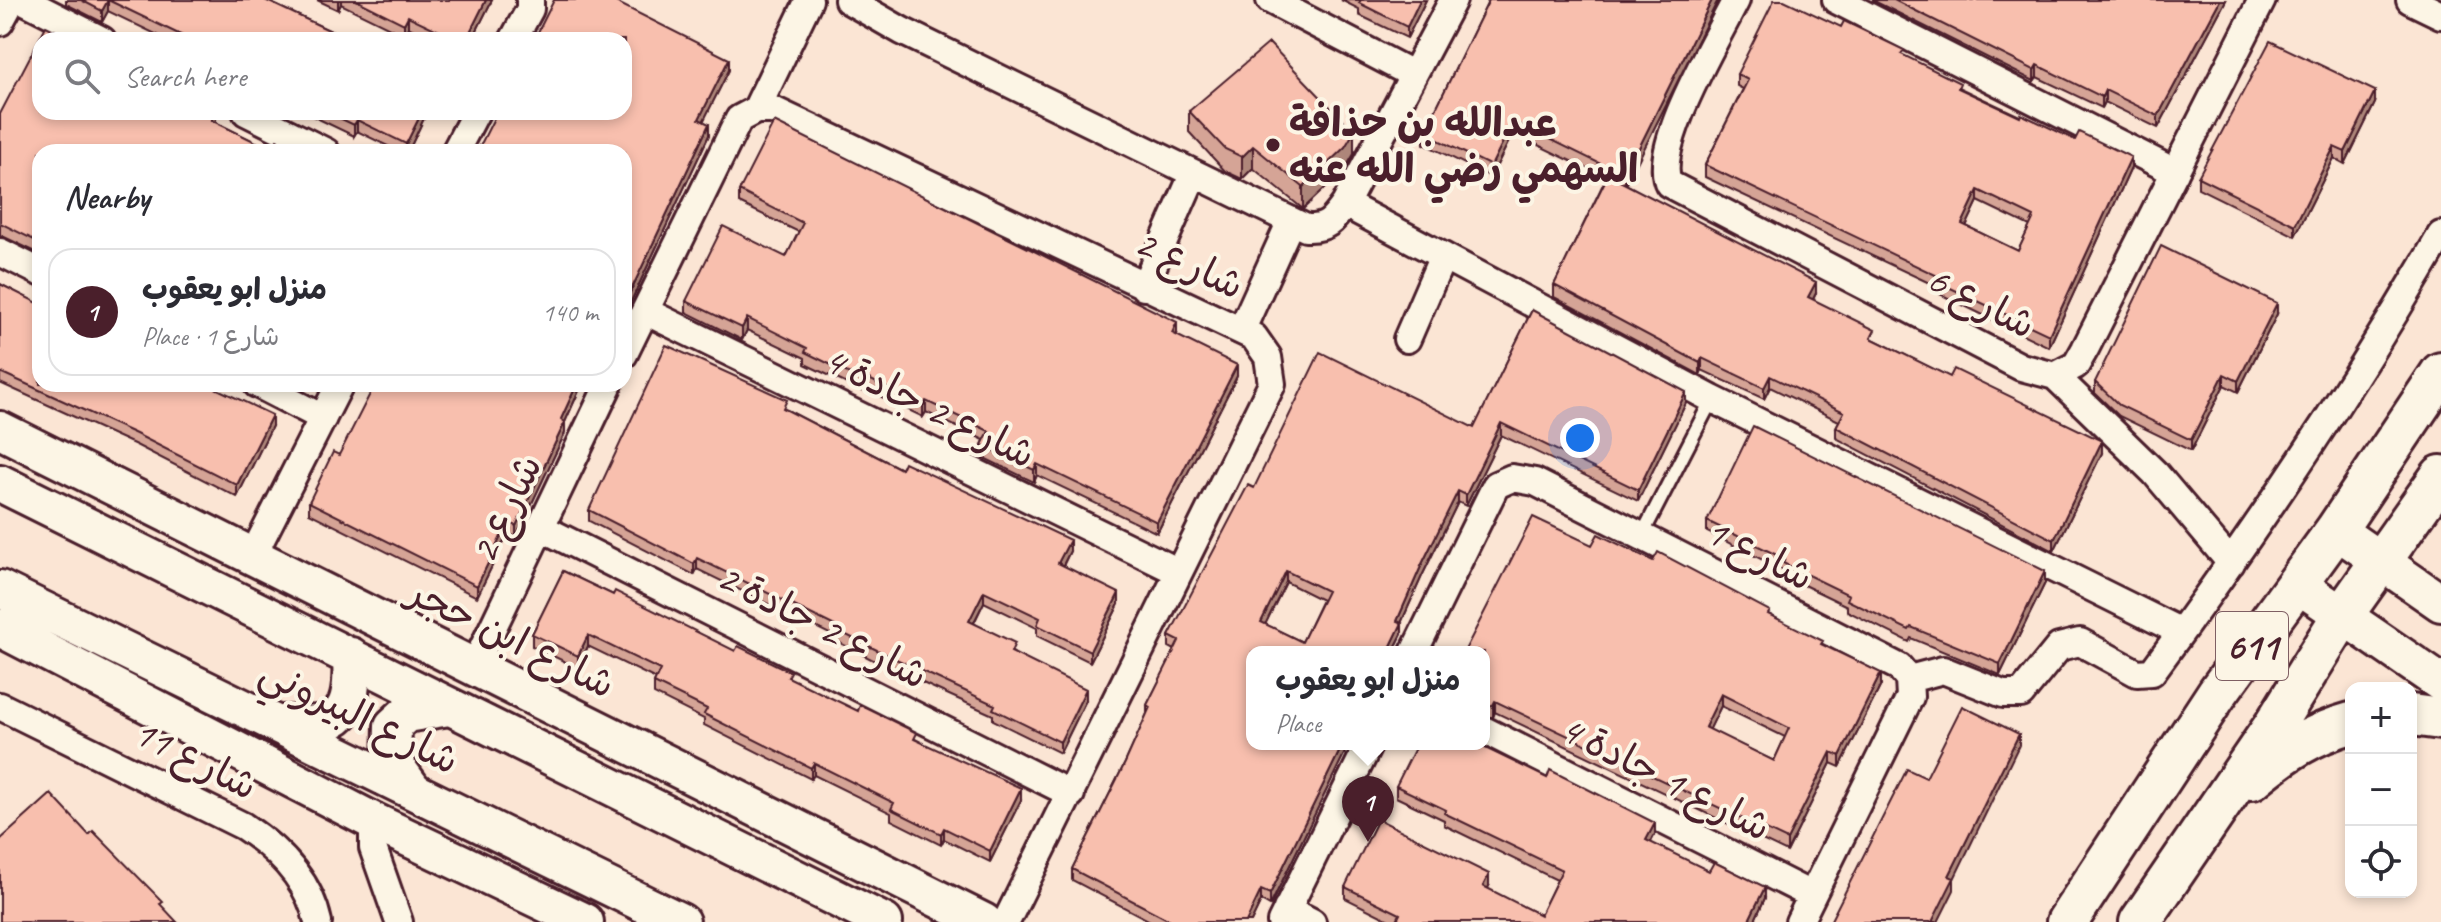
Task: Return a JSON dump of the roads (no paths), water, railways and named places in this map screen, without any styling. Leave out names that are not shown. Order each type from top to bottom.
[{"type":"main road","name":"611","points":[[2067,922],[2218,692],[2336,530],[2441,373]]},
{"type":"main road","points":[[0,430],[0,454]]},
{"type":"main road","name":"شارع ابن حجر","points":[[0,430],[984,922]]},
{"type":"main road","points":[[36,501],[30,485],[32,471],[41,463],[55,458]]},
{"type":"main road","name":"611","points":[[2148,910],[2274,726],[2342,616],[2441,476]]},
{"type":"main road","points":[[0,483],[884,922]]},
{"type":"main road","points":[[2336,530],[2441,603]]},
{"type":"main road","points":[[2297,584],[2441,683]]},
{"type":"main road","name":"شارع البيروني","points":[[0,589],[681,922]]},
{"type":"main road","points":[[0,628],[373,821],[585,922]]},
{"type":"main road","points":[[277,724],[325,725],[339,718],[349,702],[351,656]]},
{"type":"main road","points":[[413,790],[392,761],[390,742],[393,726],[406,714],[449,707]]},
{"type":"main road","points":[[2417,716],[2441,719]]},
{"type":"main road","points":[[2148,910],[2238,791],[2283,753],[2307,739],[2345,725]]},
{"type":"main road","points":[[698,830],[716,826],[724,817],[723,791]]},
{"type":"main road","points":[[757,859],[752,848],[754,831],[771,815]]},
{"type":"street","points":[[0,22],[12,0]]},
{"type":"street","points":[[23,0],[86,32]]},
{"type":"street","points":[[517,32],[530,9],[530,0]]},
{"type":"street","points":[[632,338],[739,119],[756,110],[809,0]]},
{"type":"street","points":[[848,0],[1193,175],[1306,228],[1321,228],[1333,221],[1345,204],[1453,0]]},
{"type":"street","points":[[1270,0],[1412,74]]},
{"type":"street","name":"شارع 6","points":[[1736,0],[1669,137],[1663,167],[1669,184],[2021,367],[2055,376],[2076,365],[2085,349],[2262,0]]},
{"type":"street","points":[[1836,0],[2175,172]]},
{"type":"street","points":[[2410,0],[2441,15]]},
{"type":"street","name":"شارع 2","points":[[756,110],[773,110],[1254,337],[1268,357],[1272,384],[1006,922]]},
{"type":"street","points":[[262,120],[310,144]]},
{"type":"street","points":[[459,144],[472,120]]},
{"type":"street","points":[[1144,287],[1193,175]]},
{"type":"street","points":[[1345,204],[1712,399],[2181,632]]},
{"type":"street","points":[[1241,331],[1291,221]]},
{"type":"street","points":[[1799,922],[1910,697],[1909,679],[1943,670],[2003,694],[2021,694],[2059,647],[2080,642],[2144,674],[2152,672],[2231,563],[2386,330],[2441,235]]},
{"type":"street","points":[[0,252],[32,268]]},
{"type":"street","points":[[1407,339],[1443,256]]},
{"type":"street","name":"شارع 2 جادة 4","points":[[645,311],[1179,572]]},
{"type":"street","points":[[2055,376],[2155,473],[2231,563]]},
{"type":"street","points":[[273,392],[323,418]]},
{"type":"street","points":[[252,557],[336,392]]},
{"type":"street","name":"شارع 2","points":[[474,667],[605,392]]},
{"type":"street","name":"شارع 1","points":[[1417,646],[1496,485],[1503,480],[1535,482],[1899,667],[1909,679]]},
{"type":"street","name":"شارع 2 جادة 2","points":[[540,527],[1071,794]]},
{"type":"street","name":"شارع 11","points":[[0,706],[243,826],[269,843],[305,889],[318,922]]},
{"type":"street","name":"شارع 1 جادة 4","points":[[1490,733],[1811,895]]},
{"type":"street","points":[[1312,922],[1284,916],[1366,750]]},
{"type":"street","points":[[373,821],[373,848],[399,922]]},
{"type":"lane","points":[[1641,537],[1712,399]]},
{"type":"place","name":"عبدالله بن حذافة السهمي رضي الله عنه","points":[[1273,145]]},
{"type":"place","name":"منزل ابو يعقوب","points":[[1368,842]]}]
